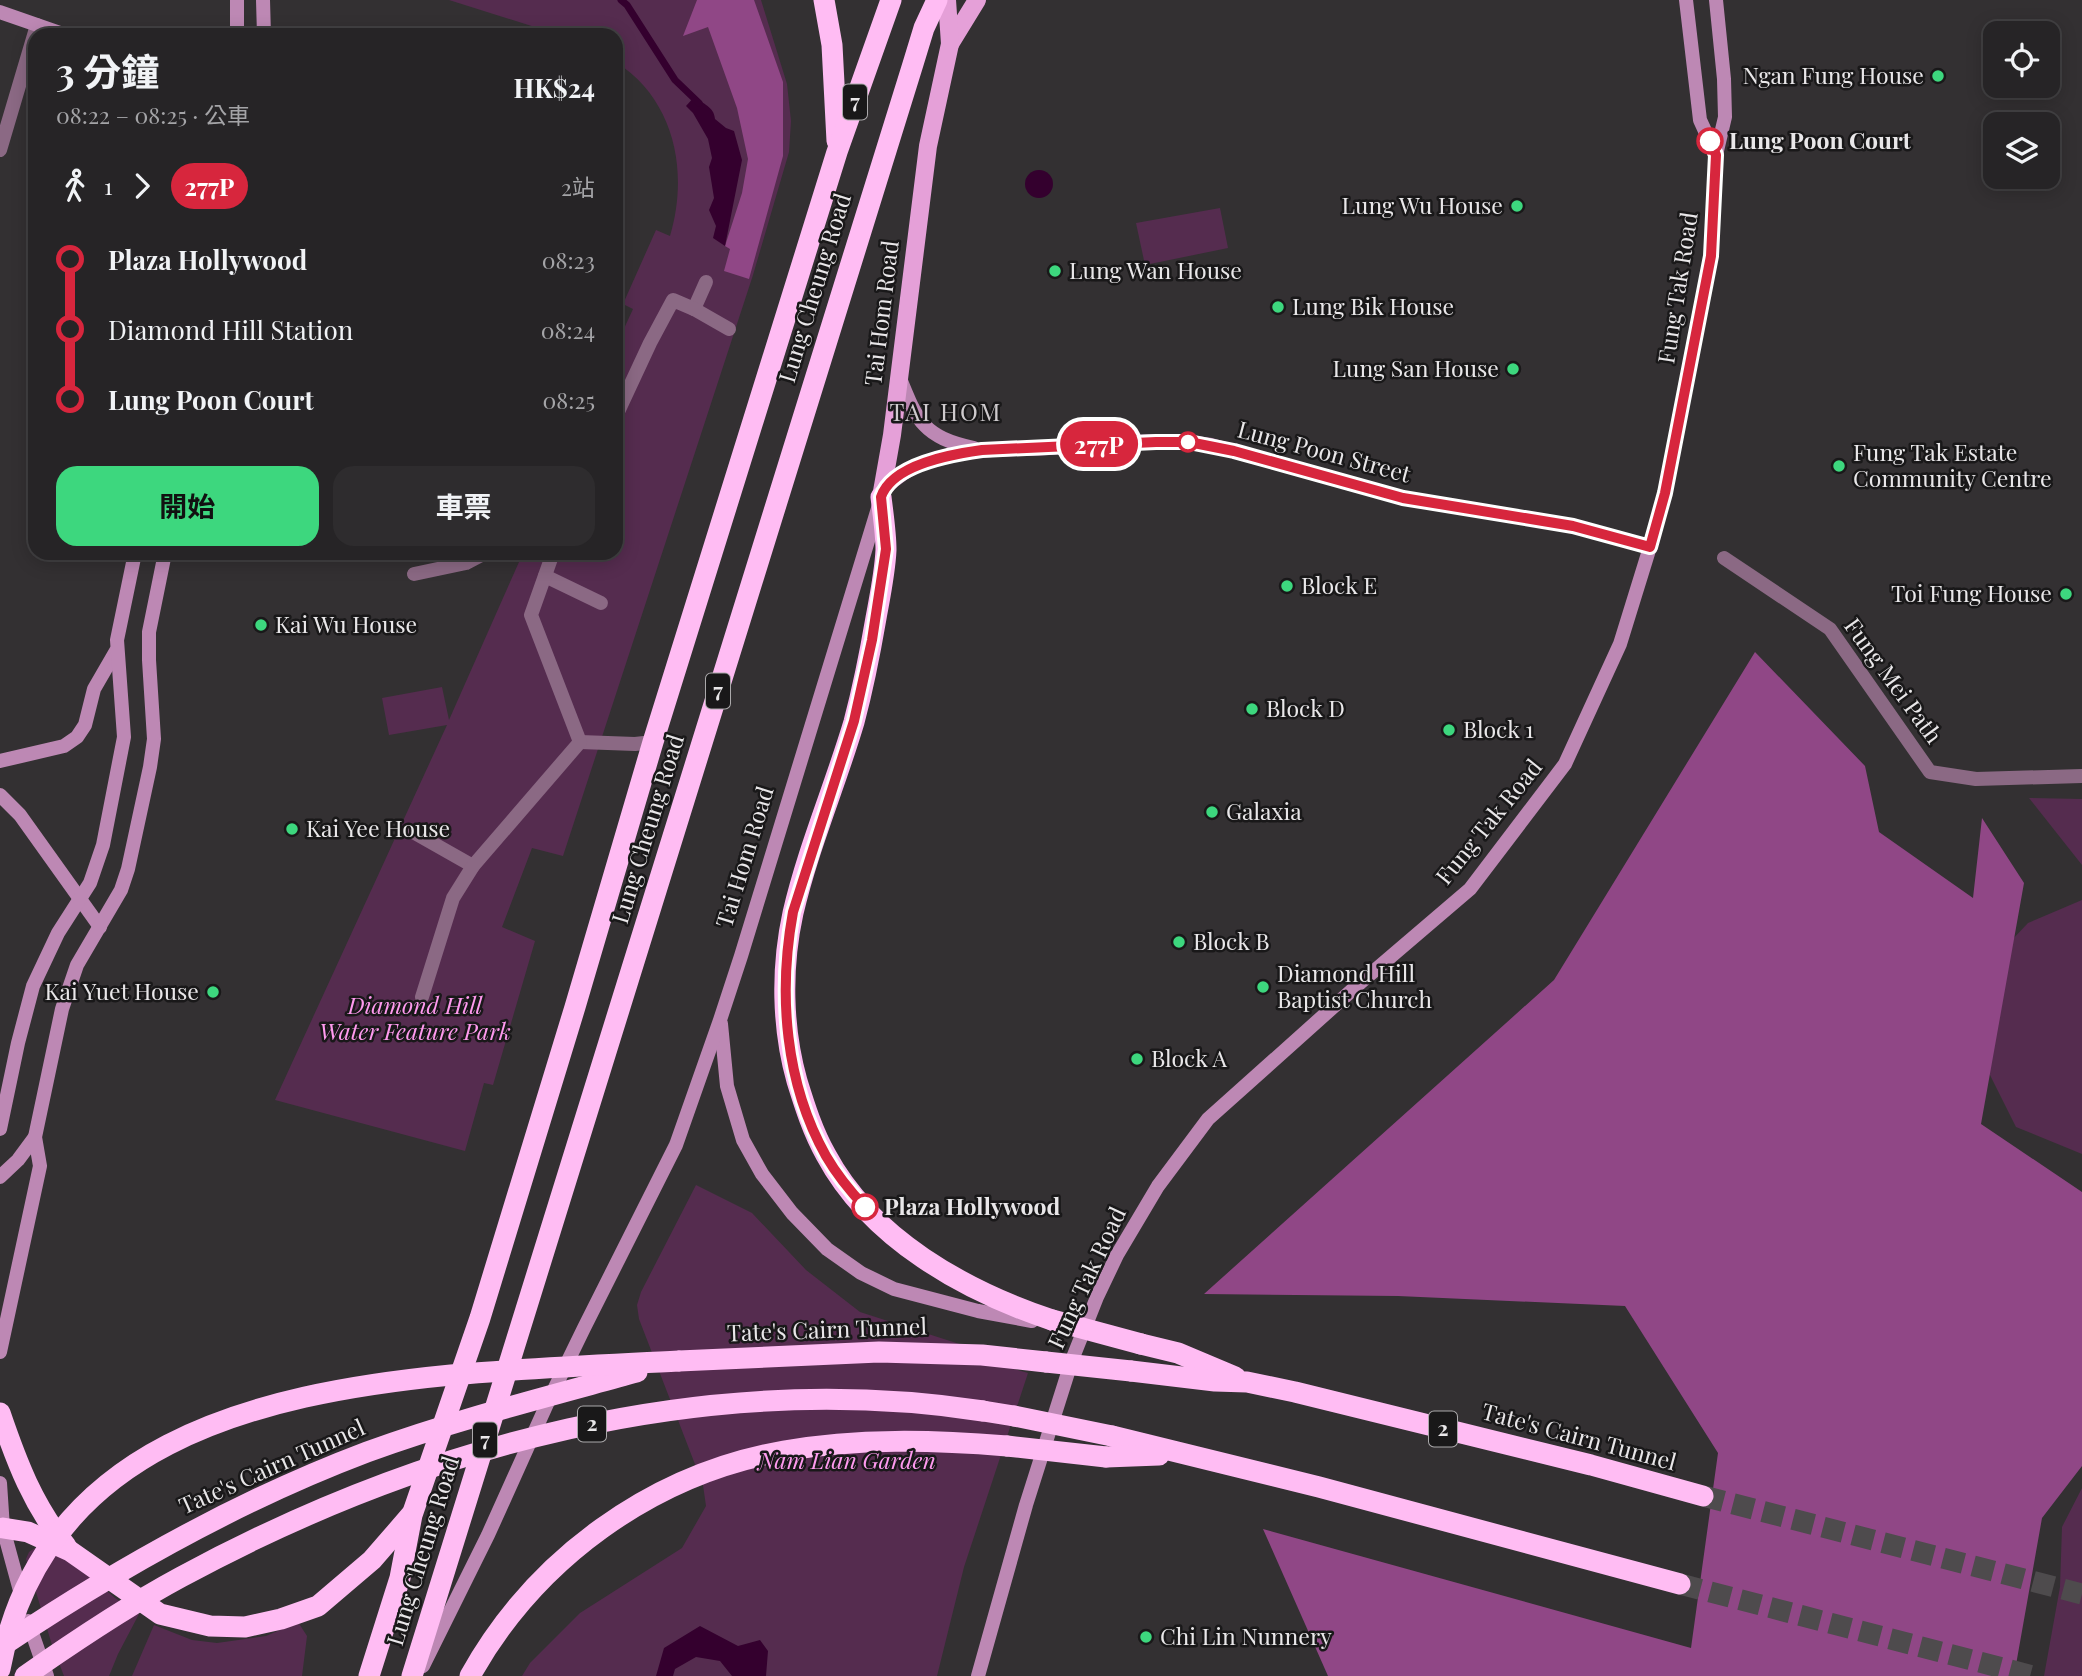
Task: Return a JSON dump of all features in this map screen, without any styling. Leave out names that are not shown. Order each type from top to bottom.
[{"type":"highway","points":[[824,0],[832,45],[837,152]]},
{"type":"highway","name":"Lung Cheung Road","points":[[369,1676],[400,1578],[412,1515],[480,1318],[653,742],[837,152],[891,0]]},
{"type":"highway","name":"Lung Cheung Road","points":[[412,1676],[892,128],[924,28],[937,0]]},
{"type":"highway","points":[[882,494],[886,549],[872,640],[854,721],[800,887],[787,945],[785,985],[789,1045],[799,1089],[817,1138],[834,1169],[866,1208],[896,1237],[930,1263],[979,1290],[1040,1316],[1178,1353],[1247,1382]]},
{"type":"highway","name":"Tate's Cairn Tunnel","points":[[0,1648],[74,1598],[166,1545],[239,1507],[318,1472],[397,1441],[482,1413],[679,1361],[795,1354],[909,1352],[982,1355],[1215,1381],[1247,1382],[1591,1465],[1703,1496]]},
{"type":"highway","points":[[0,1669],[23,1593],[42,1559],[65,1527],[121,1473],[177,1439],[272,1405],[335,1390],[518,1369],[679,1361]]},
{"type":"highway","name":"2","points":[[25,1676],[179,1578],[288,1525],[402,1476],[490,1448],[574,1428],[688,1407],[797,1398],[893,1401],[962,1408],[1109,1447]]},
{"type":"highway","points":[[0,1413],[15,1458],[36,1503],[48,1525],[70,1551]]},
{"type":"highway","points":[[470,1676],[502,1627],[540,1580],[607,1523],[665,1490],[705,1472],[758,1457],[809,1447],[880,1441],[1109,1447],[1189,1454],[1680,1584]]},
{"type":"highway","points":[[2,1529],[28,1532],[70,1551],[160,1614],[210,1626],[245,1627],[281,1619],[318,1606],[372,1560],[412,1515]]},
{"type":"main road","points":[[237,0],[237,28]]},
{"type":"main road","points":[[263,0],[264,28]]},
{"type":"main road","name":"Tai Hom Road","points":[[418,1676],[488,1535],[547,1404],[676,1145],[720,1020],[882,494],[928,146],[950,44],[947,0]]},
{"type":"main road","points":[[950,44],[977,0]]},
{"type":"main road","name":"Fung Tak Road","points":[[1686,0],[1700,120],[1716,155]]},
{"type":"main road","name":"Fung Tak Road","points":[[978,1676],[1072,1360],[1117,1255],[1158,1186],[1208,1119],[1470,889],[1566,764],[1620,644],[1665,493],[1711,256],[1716,155],[1725,117],[1716,0]]},
{"type":"main road","points":[[0,12],[46,28]]},
{"type":"main road","name":"Lung Poon Street","points":[[899,376],[917,418],[927,429],[951,442],[982,450]]},
{"type":"main road","name":"Lung Poon Street","points":[[882,494],[905,472],[923,463],[982,450],[1189,442],[1234,451],[1403,498],[1573,526],[1650,547]]},
{"type":"main road","points":[[0,1129],[28,1001],[58,933],[90,883],[100,855],[124,737],[117,651],[118,631],[133,560]]},
{"type":"main road","points":[[0,1352],[40,1166],[35,1137],[68,988],[77,965],[121,890],[150,768],[154,739],[149,632],[164,560]]},
{"type":"main road","points":[[0,761],[64,746],[77,737],[85,725],[94,689],[117,651]]},
{"type":"main road","points":[[0,796],[20,815],[100,926]]},
{"type":"main road","points":[[720,1020],[727,1086],[743,1140],[762,1174],[792,1213],[827,1249],[861,1273],[894,1289],[978,1311],[1052,1324],[1084,1335]]},
{"type":"main road","points":[[0,1177],[18,1160],[35,1137]]},
{"type":"main road","points":[[0,1483],[2,1529],[29,1627],[47,1676]]},
{"type":"street","points":[[0,150],[28,55]]},
{"type":"street","points":[[694,309],[706,282]]},
{"type":"street","points":[[623,401],[673,300],[729,329]]},
{"type":"street","name":"Fung Mei Path","points":[[1724,558],[1830,629],[1930,772],[1976,779],[2082,776]]},
{"type":"street","points":[[414,574],[472,560]]},
{"type":"street","points":[[551,560],[531,615],[580,742]]},
{"type":"street","points":[[545,576],[601,603]]},
{"type":"street","points":[[580,742],[653,742]]},
{"type":"street","points":[[422,997],[453,898],[473,866],[580,742]]},
{"type":"street","points":[[413,832],[473,866]]},
{"type":"green space","name":"Diamond Hill Water Feature Park","points":[[449,0],[761,0],[787,84],[791,121],[789,152],[753,275],[563,856],[532,848],[502,927],[535,941],[493,1085],[484,1083],[465,1151],[275,1100],[447,725],[389,735],[382,698],[442,687],[449,720],[520,560],[623,560],[623,331],[633,309],[623,304],[656,230],[670,236],[676,212],[677,163],[664,117],[652,96],[623,68],[623,28],[538,28]]},
{"type":"green space","points":[[1220,208],[1228,248],[1145,265],[1136,223]]},
{"type":"green space","points":[[2029,798],[2082,799],[2082,865]]},
{"type":"green space","points":[[2082,900],[2082,1154],[2016,1127],[1981,1057],[1975,979],[2028,923]]},
{"type":"green space","name":"Nam Lian Garden","points":[[696,1185],[752,1213],[806,1270],[860,1312],[1009,1360],[1007,1367],[1028,1373],[964,1567],[937,1676],[522,1676],[530,1663],[580,1613],[682,1548],[706,1506],[703,1485],[639,1319],[637,1305],[641,1292]]},
{"type":"green space","points":[[2082,1488],[2082,1676],[2044,1676],[2060,1587],[2062,1527]]},
{"type":"green space","points":[[35,1548],[50,1548],[64,1553],[115,1598],[139,1614],[109,1676],[64,1676],[26,1559],[29,1552]]},
{"type":"green space","points":[[298,1622],[307,1636],[302,1676],[132,1676],[154,1625],[192,1640],[217,1643],[266,1636]]},
{"type":"shaded area","points":[[697,0],[754,0],[783,82],[783,156],[749,279],[724,271],[730,249],[725,246],[742,193],[748,159],[737,108],[708,27],[683,36]]},
{"type":"shaded area","points":[[695,96],[710,108],[715,119],[734,131],[742,160],[725,246],[713,238],[716,226],[709,210],[714,198],[708,139],[686,106]]},
{"type":"shaded area","points":[[1039,170],[1049,174],[1053,184],[1049,194],[1039,198],[1029,194],[1025,184],[1029,174]]},
{"type":"shaded area","points":[[1755,652],[1865,766],[1879,832],[1973,898],[1982,818],[2024,883],[1981,1124],[2082,1192],[2082,1466],[2042,1518],[2014,1676],[1328,1676],[1263,1529],[1691,1648],[1718,1453],[1625,1306],[1398,1296],[1204,1294],[1554,980]]},
{"type":"shaded area","points":[[700,1626],[738,1646],[760,1640],[768,1651],[766,1676],[732,1676],[720,1661],[696,1657],[675,1669],[673,1676],[656,1676],[664,1648]]},
{"type":"waterway","points":[[621,0],[627,5],[675,80],[699,103]]},
{"type":"tunnel","points":[[1703,1496],[2082,1594]]},
{"type":"tunnel","points":[[1680,1584],[2033,1676]]},
{"type":"bus line","name":"277P","points":[[865,1207],[834,1169],[807,1114],[789,1045],[785,976],[793,912],[854,721],[872,640],[886,549],[881,497],[883,491],[905,472],[923,463],[961,453],[1113,443],[1189,442],[1212,445],[1403,498],[1573,526],[1650,547],[1665,493],[1711,256],[1716,155],[1710,141]]},
{"type":"place","name":"Ngan Fung House","points":[[1938,76]]},
{"type":"place","name":"Lung Poon Court","points":[[1710,141]]},
{"type":"place","name":"Lung Wu House","points":[[1517,206]]},
{"type":"place","name":"Lung Wan House","points":[[1055,271]]},
{"type":"place","name":"Lung Bik House","points":[[1278,307]]},
{"type":"place","name":"Lung San House","points":[[1513,369]]},
{"type":"place","name":"Fung Tak Estate Community Centre","points":[[1839,466]]},
{"type":"place","name":"Block E","points":[[1287,586]]},
{"type":"place","name":"Toi Fung House","points":[[2066,594]]},
{"type":"place","name":"Kai Wu House","points":[[261,625]]},
{"type":"place","name":"Block D","points":[[1252,709]]},
{"type":"place","name":"Block 1","points":[[1449,730]]},
{"type":"place","name":"Galaxia","points":[[1212,812]]},
{"type":"place","name":"Kai Yee House","points":[[292,829]]},
{"type":"place","name":"Block B","points":[[1179,942]]},
{"type":"place","name":"Diamond Hill Baptist Church","points":[[1263,987]]},
{"type":"place","name":"Kai Yuet House","points":[[213,992]]},
{"type":"place","name":"Block A","points":[[1137,1059]]},
{"type":"place","name":"Plaza Hollywood","points":[[865,1207]]},
{"type":"place","name":"Chi Lin Nunnery","points":[[1146,1637]]},
{"type":"district","name":"TAI HOM","points":[[946,413]]}]
